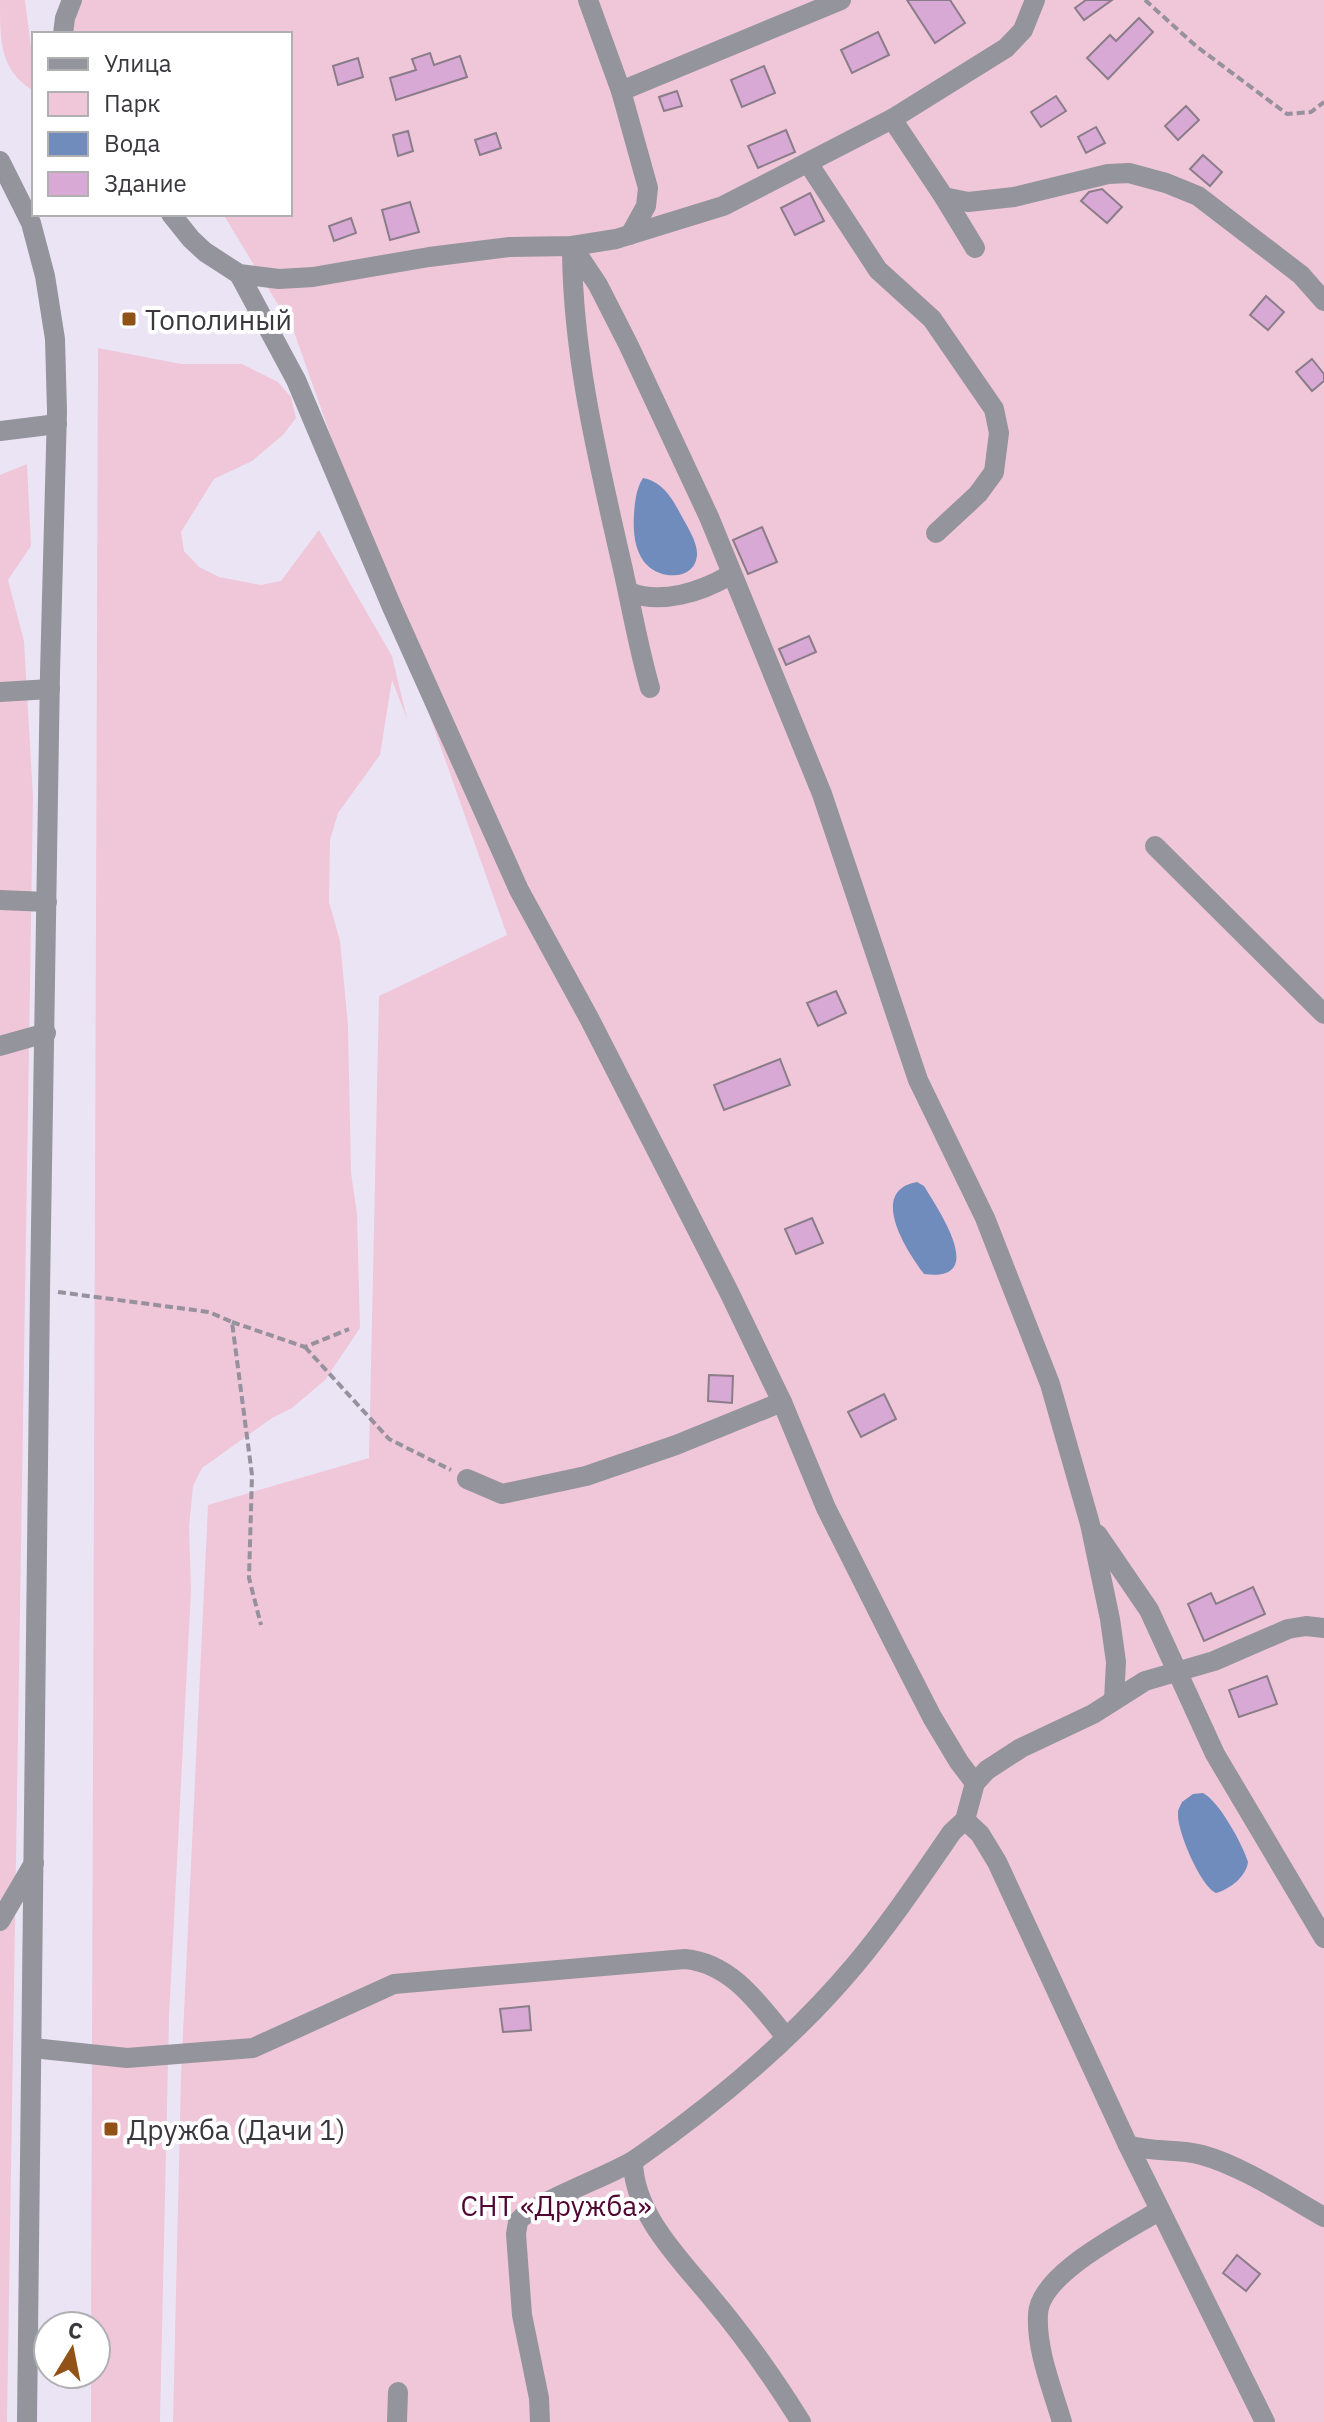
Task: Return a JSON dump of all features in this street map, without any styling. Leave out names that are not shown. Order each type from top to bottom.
[{"type":"street","points":[[63,32],[72,0]]},
{"type":"street","points":[[588,0],[621,91],[648,188],[661,206],[679,221]]},
{"type":"street","points":[[621,91],[841,0]]},
{"type":"street","points":[[173,216],[205,252],[239,274],[279,279],[313,277],[510,247],[572,246],[630,235],[723,206],[892,119],[1006,48],[1023,30],[1035,0]]},
{"type":"street","points":[[892,119],[975,248]]},
{"type":"street","points":[[0,161],[32,208]]},
{"type":"street","points":[[808,163],[878,270],[932,319],[994,409],[999,433],[994,472],[978,494],[936,533]]},
{"type":"street","points":[[944,197],[968,202],[1014,197],[1108,174],[1129,173],[1166,183],[1198,196],[1301,275],[1324,301]]},
{"type":"street","points":[[630,235],[646,206],[648,188]]},
{"type":"street","points":[[27,2422],[40,1290],[57,424],[55,339],[39,218]]},
{"type":"street","points":[[572,246],[598,285],[629,346],[709,517],[730,575],[822,794],[918,1080],[985,1218],[1050,1384],[1090,1524],[1116,1662],[1114,1700]]},
{"type":"street","points":[[572,246],[576,342],[603,482],[629,592],[636,639],[650,688]]},
{"type":"street","points":[[239,274],[296,380],[398,621],[519,890],[589,1018],[782,1402],[826,1508],[932,1717],[975,1783]]},
{"type":"street","points":[[0,431],[57,424]]},
{"type":"street","points":[[629,592],[642,598],[674,596],[711,586],[730,575]]},
{"type":"street","points":[[0,692],[50,689]]},
{"type":"street","points":[[1155,846],[1324,1014]]},
{"type":"street","points":[[0,900],[47,902]]},
{"type":"street","points":[[1,1052],[46,1033]]},
{"type":"street","points":[[467,1479],[502,1494],[586,1476],[676,1445],[782,1402]]},
{"type":"street","points":[[1090,1524],[1149,1610],[1215,1754],[1324,1938]]},
{"type":"street","points":[[540,2422],[539,2398],[522,2315],[516,2234],[518,2222],[527,2214],[633,2162],[701,2112],[786,2037],[855,1965],[952,1832],[965,1820],[975,1783],[1005,1756],[1093,1714],[1145,1681],[1214,1661],[1288,1629],[1306,1626],[1324,1628]]},
{"type":"street","points":[[965,1820],[980,1834],[997,1862],[1128,2145],[1265,2422]]},
{"type":"street","points":[[0,1921],[35,1862]]},
{"type":"street","points":[[33,2048],[127,2058],[253,2048],[394,1984],[685,1959],[700,1960],[728,1973],[786,2037]]},
{"type":"street","points":[[1128,2145],[1147,2151],[1203,2155],[1244,2173],[1324,2217]]},
{"type":"street","points":[[633,2162],[633,2184],[662,2236],[685,2268],[712,2297],[801,2422]]},
{"type":"street","points":[[1062,2422],[1042,2354],[1038,2313],[1044,2293],[1062,2272],[1160,2210]]},
{"type":"street","points":[[397,2422],[398,2392]]},
{"type":"path","points":[[1145,0],[1196,46],[1287,114],[1311,112],[1324,102]]},
{"type":"path","points":[[40,1290],[209,1312],[305,1347],[389,1439],[467,1479]]},
{"type":"path","points":[[232,1322],[252,1475],[249,1578],[261,1625]]},
{"type":"path","points":[[305,1347],[349,1329]]},
{"type":"green space","points":[[0,0],[25,0],[32,90],[22,83],[8,64],[1,30]]},
{"type":"green space","name":"СНТ «Дружба»","points":[[69,0],[1324,0],[1324,2422],[173,2422],[181,2076],[208,1505],[369,1458],[379,996],[507,935],[293,329],[224,216],[292,216],[292,32],[74,32]]},
{"type":"green space","points":[[98,348],[181,364],[242,364],[278,382],[291,397],[296,418],[283,435],[252,461],[214,479],[181,532],[184,551],[199,567],[219,577],[261,585],[281,581],[319,530],[392,656],[407,719],[392,680],[380,755],[338,813],[330,840],[329,902],[340,941],[348,1025],[351,1172],[357,1214],[360,1328],[325,1380],[292,1408],[272,1418],[202,1468],[193,1486],[189,1527],[191,1590],[169,2017],[160,2422],[91,2422],[91,2390],[112,2390],[112,2310],[91,2310]]},
{"type":"green space","points":[[27,464],[31,546],[8,580],[24,641],[33,797],[7,2422],[0,2422],[0,475]]},
{"type":"water","points":[[643,478],[656,483],[666,492],[694,540],[697,550],[695,563],[684,573],[661,573],[648,566],[640,555],[634,534],[634,514],[637,491]]},
{"type":"water","points":[[917,1182],[924,1186],[954,1242],[954,1267],[943,1274],[924,1274],[908,1251],[895,1222],[895,1197],[902,1188]]},
{"type":"water","points":[[1203,1793],[1223,1814],[1248,1862],[1236,1882],[1216,1893],[1197,1870],[1179,1822],[1178,1810],[1182,1802],[1193,1794]]},
{"type":"building","points":[[907,0],[950,0],[965,23],[935,43]]},
{"type":"building","points":[[1086,0],[1112,0],[1084,20],[1075,8]]},
{"type":"building","points":[[1139,18],[1153,32],[1108,79],[1087,58],[1110,35],[1116,41]]},
{"type":"building","points":[[878,32],[889,55],[852,73],[841,50]]},
{"type":"building","points":[[430,53],[434,65],[460,56],[467,77],[396,100],[390,78],[416,70],[412,59]]},
{"type":"building","points":[[358,58],[363,77],[338,85],[333,66]]},
{"type":"building","points":[[764,66],[775,93],[742,107],[731,80]]},
{"type":"building","points":[[677,91],[682,106],[664,111],[659,97]]},
{"type":"building","points":[[1056,96],[1066,111],[1041,127],[1031,112]]},
{"type":"building","points":[[1186,106],[1199,120],[1178,140],[1165,126]]},
{"type":"building","points":[[1096,127],[1105,143],[1086,153],[1078,137]]},
{"type":"building","points":[[786,130],[795,152],[758,168],[748,146]]},
{"type":"building","points":[[408,131],[413,151],[398,156],[393,135]]},
{"type":"building","points":[[496,133],[501,148],[480,155],[475,140]]},
{"type":"building","points":[[1203,155],[1222,172],[1210,186],[1190,169]]},
{"type":"building","points":[[1102,189],[1122,207],[1107,223],[1081,201],[1089,192]]},
{"type":"building","points":[[810,193],[824,221],[795,235],[781,208]]},
{"type":"building","points":[[410,202],[419,232],[390,240],[382,210]]},
{"type":"building","points":[[351,218],[356,233],[334,241],[329,226]]},
{"type":"building","points":[[1266,296],[1284,312],[1268,330],[1250,315]]},
{"type":"building","points":[[1312,359],[1324,374],[1324,381],[1312,391],[1296,372]]},
{"type":"building","points":[[762,527],[777,562],[748,574],[733,540]]},
{"type":"building","points":[[809,636],[816,652],[786,665],[779,649]]},
{"type":"building","points":[[836,991],[846,1013],[818,1026],[807,1003]]},
{"type":"building","points":[[780,1059],[790,1085],[724,1110],[714,1085]]},
{"type":"building","points":[[812,1218],[823,1243],[796,1254],[785,1229]]},
{"type":"building","points":[[709,1375],[733,1376],[732,1403],[708,1401]]},
{"type":"building","points":[[884,1394],[896,1419],[861,1437],[848,1412]]},
{"type":"building","points":[[1253,1587],[1265,1614],[1204,1641],[1188,1604],[1211,1593],[1216,1604]]},
{"type":"building","points":[[1267,1676],[1277,1704],[1239,1717],[1229,1690]]},
{"type":"building","points":[[529,2006],[531,2030],[503,2032],[500,2009]]},
{"type":"building","points":[[1237,2255],[1260,2274],[1246,2291],[1223,2273]]},
{"type":"place","name":"Тополиный","points":[[129,319]]},
{"type":"place","name":"Дружба (Дачи 1)","points":[[111,2129]]}]
